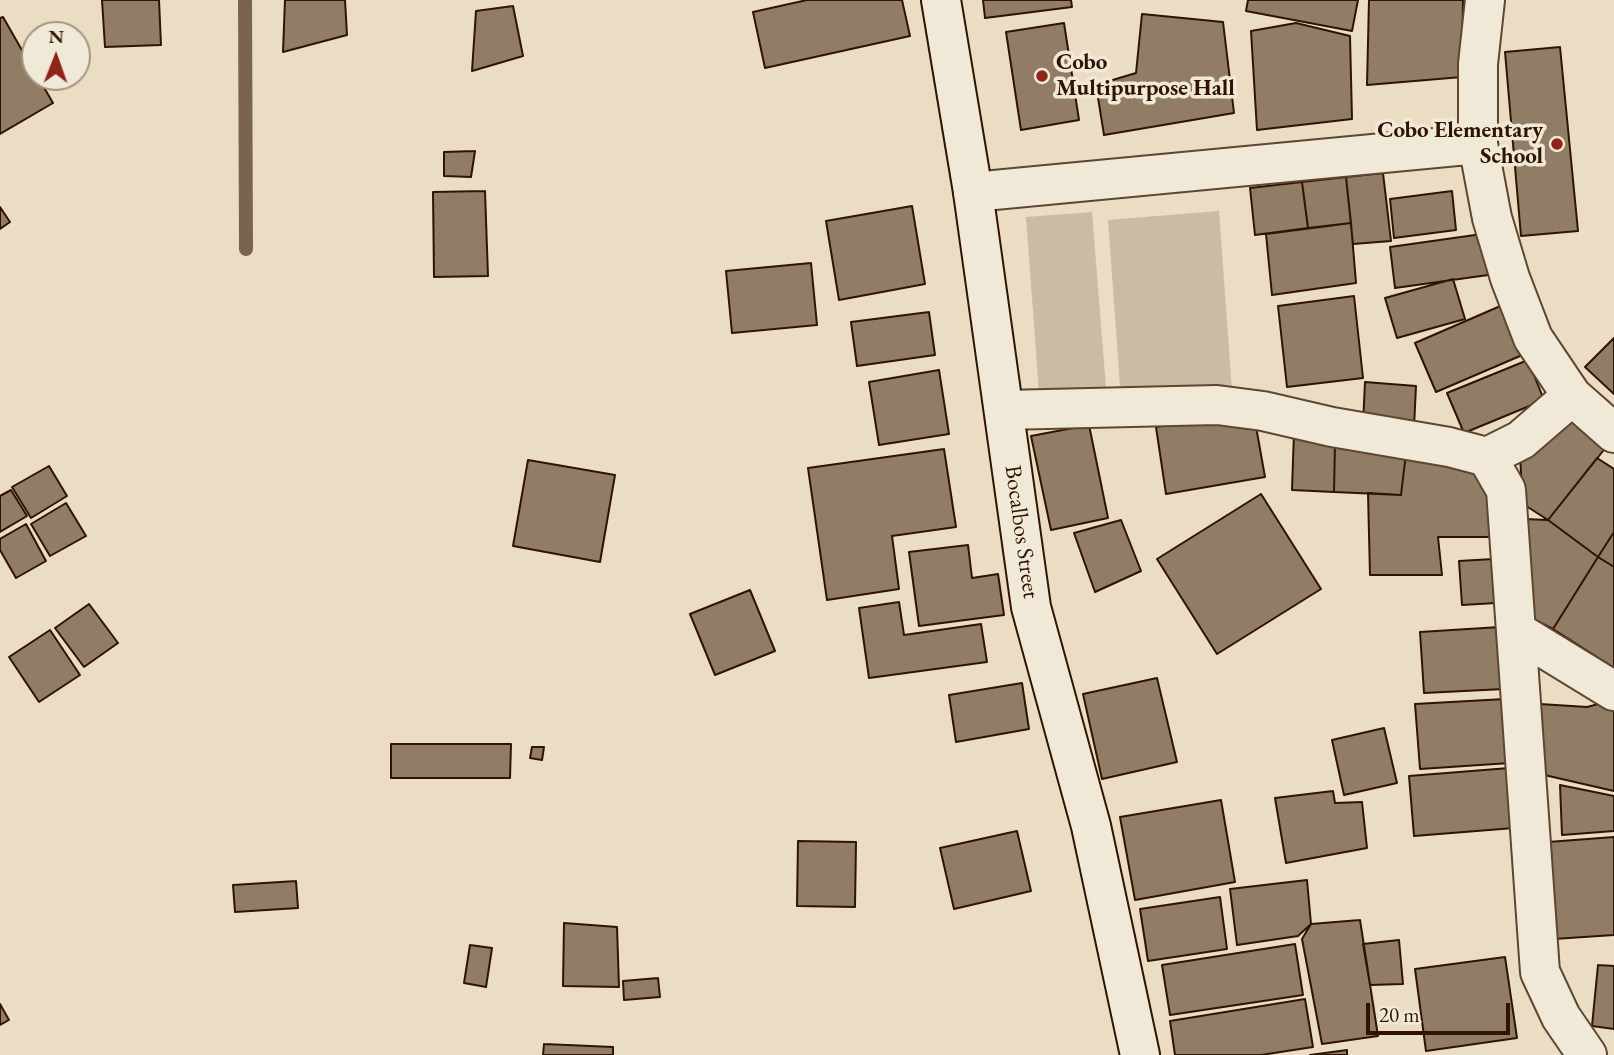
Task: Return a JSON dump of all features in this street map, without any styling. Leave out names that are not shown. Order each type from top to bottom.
[{"type":"street","name":"Bocalbos Street","points":[[941,0],[973,192],[1031,607],[1091,826],[1140,1055]]},
{"type":"street","points":[[1485,0],[1478,64],[1478,144],[1492,219],[1510,278],[1534,338],[1572,396],[1614,433]]},
{"type":"street","points":[[973,192],[1478,144]]},
{"type":"street","points":[[1004,410],[1217,405],[1263,411],[1450,447],[1487,457],[1521,440],[1572,396]]},
{"type":"street","points":[[1487,457],[1506,490],[1540,972],[1561,1017],[1587,1055]]},
{"type":"street","points":[[1516,631],[1614,691]]},
{"type":"shaded area","points":[[1219,211],[1232,390],[1121,399],[1108,220]]},
{"type":"shaded area","points":[[1092,212],[1106,388],[1039,393],[1026,217]]},
{"type":"building","points":[[102,0],[159,0],[161,45],[105,47]]},
{"type":"building","points":[[285,0],[345,0],[347,35],[283,52]]},
{"type":"building","points":[[807,0],[902,0],[910,36],[765,68],[753,12]]},
{"type":"building","points":[[983,0],[1071,0],[1072,7],[985,18]]},
{"type":"building","points":[[1248,0],[1358,0],[1352,31],[1246,11]]},
{"type":"building","points":[[1369,0],[1463,0],[1462,77],[1367,85]]},
{"type":"building","points":[[513,6],[523,56],[472,71],[476,11]]},
{"type":"building","points":[[1142,14],[1223,22],[1234,113],[1104,135],[1096,85],[1136,73]]},
{"type":"building","points":[[3,17],[21,48],[21,91],[46,91],[53,103],[0,134],[0,18]]},
{"type":"building","name":"Cobo Multipurpose Hall","points":[[1064,23],[1079,120],[1021,130],[1006,32]]},
{"type":"building","points":[[1296,23],[1350,36],[1352,119],[1257,130],[1251,31]]},
{"type":"building","points":[[1560,47],[1578,231],[1521,236],[1505,52]]},
{"type":"building","points":[[475,151],[471,177],[444,176],[444,152]]},
{"type":"building","points":[[1383,173],[1391,241],[1353,244],[1346,177]]},
{"type":"building","points":[[1346,177],[1351,223],[1308,228],[1302,182]]},
{"type":"building","points":[[1302,182],[1308,228],[1255,235],[1250,188]]},
{"type":"building","points":[[485,191],[488,276],[434,277],[433,192]]},
{"type":"building","points":[[1452,191],[1456,230],[1394,238],[1390,199]]},
{"type":"building","points":[[912,206],[925,284],[839,300],[826,221]]},
{"type":"building","points":[[0,207],[10,222],[0,229]]},
{"type":"building","points":[[1351,223],[1356,283],[1272,295],[1266,234]]},
{"type":"building","points":[[1482,234],[1488,275],[1395,288],[1390,247]]},
{"type":"building","points":[[811,263],[817,325],[732,333],[726,271]]},
{"type":"building","points":[[1453,279],[1465,319],[1397,338],[1385,298]]},
{"type":"building","points":[[1354,296],[1363,378],[1287,387],[1278,306]]},
{"type":"building","points":[[1505,304],[1527,353],[1436,392],[1415,343]]},
{"type":"building","points":[[929,312],[935,355],[857,366],[851,322]]},
{"type":"building","points":[[1614,338],[1614,394],[1585,367]]},
{"type":"building","points":[[1528,360],[1544,400],[1464,433],[1447,393]]},
{"type":"building","points":[[939,370],[949,434],[879,445],[869,382]]},
{"type":"building","points":[[1365,382],[1416,386],[1414,427],[1363,424]]},
{"type":"building","points":[[1568,412],[1607,446],[1548,520],[1523,504],[1520,457]]},
{"type":"building","points":[[1233,414],[1255,421],[1265,477],[1166,494],[1156,427]]},
{"type":"building","points":[[1089,425],[1108,518],[1051,530],[1031,436]]},
{"type":"building","points":[[1294,432],[1335,443],[1334,492],[1292,490]]},
{"type":"building","points":[[1335,443],[1406,453],[1401,495],[1334,492]]},
{"type":"building","points":[[944,449],[956,527],[892,536],[899,589],[827,600],[808,468]]},
{"type":"building","points":[[1406,453],[1481,471],[1492,487],[1494,537],[1438,537],[1442,575],[1370,575],[1368,493],[1401,495]]},
{"type":"building","points":[[1597,458],[1614,469],[1614,532],[1598,557],[1548,520]]},
{"type":"building","points":[[528,460],[615,475],[600,562],[513,546]]},
{"type":"building","points":[[49,466],[67,496],[31,518],[12,487]]},
{"type":"building","points":[[11,490],[27,516],[0,532],[0,496]]},
{"type":"building","points":[[1261,494],[1321,589],[1217,654],[1157,559]]},
{"type":"building","points":[[66,503],[86,536],[50,556],[31,524]]},
{"type":"building","points":[[1524,519],[1548,520],[1598,557],[1553,629],[1531,618]]},
{"type":"building","points":[[1121,520],[1141,571],[1095,592],[1074,533]]},
{"type":"building","points":[[26,524],[46,561],[16,578],[0,550],[0,539]]},
{"type":"building","points":[[1614,532],[1614,567],[1598,557]]},
{"type":"building","points":[[968,545],[972,578],[998,574],[1004,615],[919,626],[909,552]]},
{"type":"building","points":[[1598,557],[1614,567],[1614,668],[1553,629]]},
{"type":"building","points":[[1493,559],[1496,603],[1462,605],[1459,561]]},
{"type":"building","points":[[750,590],[775,651],[715,675],[690,614]]},
{"type":"building","points":[[899,602],[904,635],[981,624],[987,662],[869,678],[859,608]]},
{"type":"building","points":[[89,604],[118,643],[84,667],[55,628]]},
{"type":"building","points":[[1500,627],[1504,689],[1424,693],[1420,632]]},
{"type":"building","points":[[50,630],[80,675],[39,702],[9,657]]},
{"type":"building","points":[[1157,678],[1177,762],[1102,779],[1083,694]]},
{"type":"building","points":[[1022,683],[1029,729],[956,742],[949,695]]},
{"type":"building","points":[[1505,699],[1510,763],[1420,769],[1415,704]]},
{"type":"building","points":[[1610,701],[1614,703],[1614,791],[1540,774],[1540,704],[1587,707]]},
{"type":"building","points":[[1384,728],[1397,783],[1344,795],[1332,740]]},
{"type":"building","points":[[391,744],[511,744],[510,778],[391,778]]},
{"type":"building","points":[[532,747],[544,747],[542,760],[530,758]]},
{"type":"building","points":[[1509,768],[1514,828],[1414,836],[1409,776]]},
{"type":"building","points":[[1560,785],[1614,796],[1614,831],[1562,835]]},
{"type":"building","points":[[1333,791],[1335,803],[1362,802],[1367,848],[1286,863],[1275,798]]},
{"type":"building","points":[[1221,800],[1235,882],[1135,900],[1120,817]]},
{"type":"building","points":[[1017,831],[1031,891],[954,909],[940,848]]},
{"type":"building","points":[[1614,837],[1614,935],[1554,939],[1548,842]]},
{"type":"building","points":[[798,841],[856,842],[855,907],[797,906]]},
{"type":"building","points":[[1307,880],[1311,924],[1298,936],[1237,945],[1230,889]]},
{"type":"building","points":[[296,881],[298,908],[235,912],[233,885]]},
{"type":"building","points":[[1220,897],[1227,949],[1148,961],[1140,909]]},
{"type":"building","points":[[1360,920],[1378,1036],[1322,1044],[1302,939],[1311,924]]},
{"type":"building","points":[[564,923],[617,927],[619,987],[563,986]]},
{"type":"building","points":[[1399,940],[1403,984],[1370,985],[1363,944]]},
{"type":"building","points":[[1295,944],[1303,995],[1170,1015],[1162,965]]},
{"type":"building","points":[[470,945],[492,948],[486,987],[464,983]]},
{"type":"building","points":[[1505,957],[1517,1038],[1426,1051],[1415,969]]},
{"type":"building","points":[[1598,965],[1614,966],[1614,1029],[1592,1026]]},
{"type":"building","points":[[658,978],[660,997],[624,1000],[623,981]]},
{"type":"building","points":[[1305,999],[1313,1047],[1261,1055],[1175,1055],[1170,1021]]},
{"type":"building","points":[[0,1004],[9,1020],[0,1025]]},
{"type":"building","points":[[544,1044],[613,1047],[613,1055],[543,1055]]},
{"type":"building","points":[[1347,1050],[1347,1055],[1310,1055]]},
{"type":"waterway","points":[[245,0],[246,249]]},
{"type":"place","name":"Cobo Multipurpose Hall","points":[[1042,76]]},
{"type":"place","name":"Cobo Elementary School","points":[[1557,144]]}]
